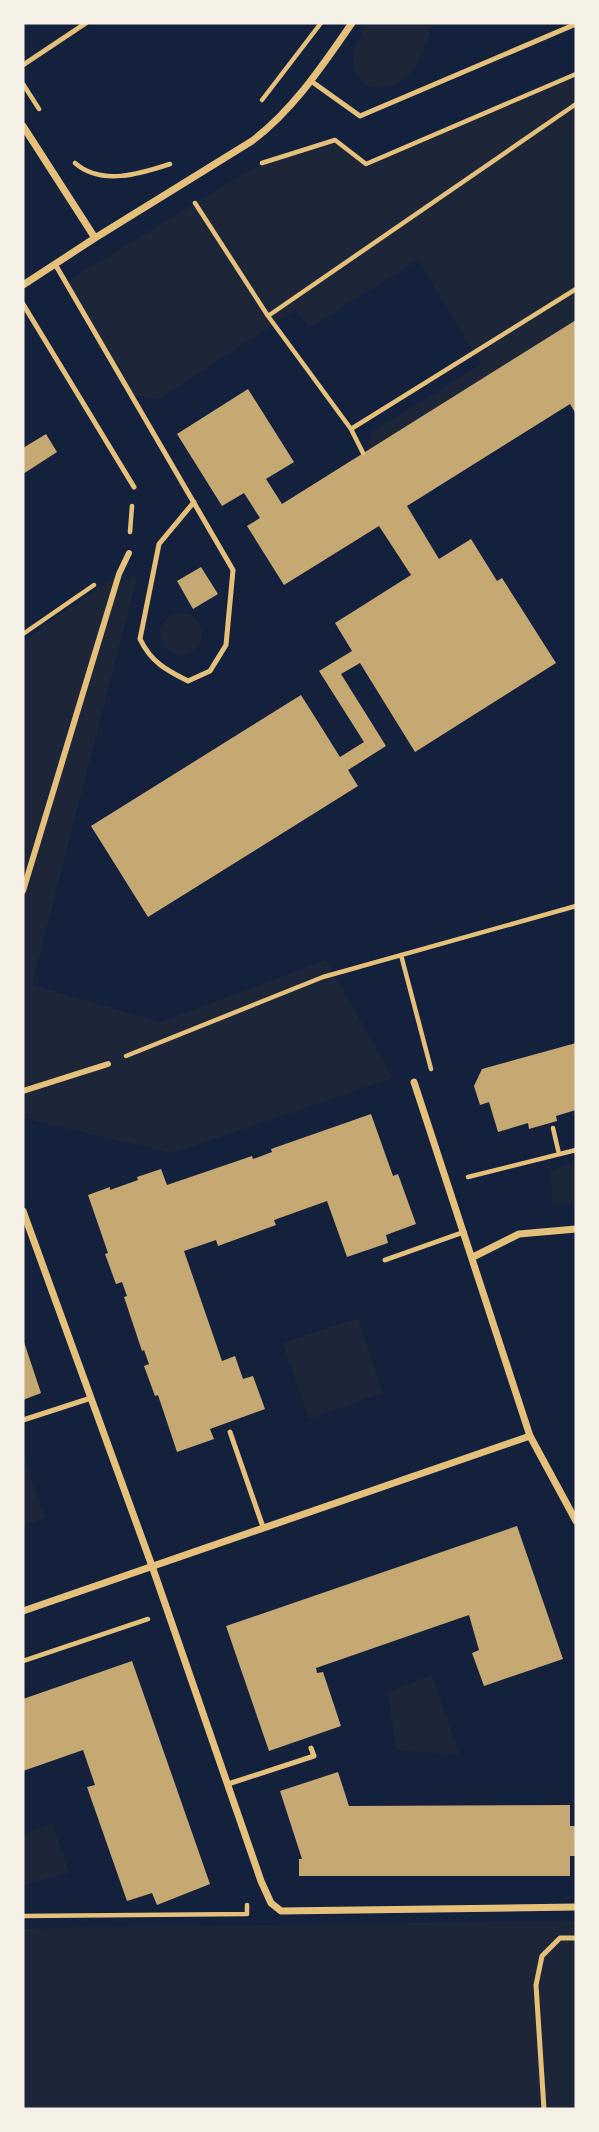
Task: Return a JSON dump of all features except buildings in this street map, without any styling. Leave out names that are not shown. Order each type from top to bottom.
[{"type":"street","points":[[23,285],[94,238],[253,141],[271,127],[311,81],[352,23]]},
{"type":"street","points":[[23,126],[94,238]]},
{"type":"street","points":[[23,891],[119,575],[129,553]]},
{"type":"street","points":[[23,1091],[108,1064]]},
{"type":"street","points":[[414,1082],[530,1436],[576,1521]]},
{"type":"street","points":[[23,1211],[271,1903],[281,1911],[576,1907]]},
{"type":"street","points":[[473,1257],[519,1234],[576,1229]]},
{"type":"street","points":[[23,1611],[530,1436]]},
{"type":"lane","points":[[23,65],[86,23]]},
{"type":"lane","points":[[311,81],[360,116],[576,24]]},
{"type":"lane","points":[[55,264],[194,502],[233,570],[226,645],[209,671],[188,681],[159,666],[147,654],[141,639],[159,544],[194,502]]},
{"type":"lane","points":[[23,304],[134,487]]},
{"type":"lane","points":[[385,1260],[464,1232]]},
{"type":"lane","points":[[23,1420],[91,1398]]},
{"type":"lane","points":[[230,1432],[263,1527]]},
{"type":"lane","points":[[228,1784],[315,1759],[311,1748]]},
{"type":"lane","points":[[544,2109],[536,1985],[542,1956],[560,1938],[576,1938]]},
{"type":"path","points":[[255,109],[321,23]]},
{"type":"path","points":[[253,169],[263,162],[335,141],[366,164],[576,74]]},
{"type":"path","points":[[23,84],[42,115]]},
{"type":"path","points":[[268,316],[576,104]]},
{"type":"path","points":[[68,156],[78,166],[110,176],[128,176],[175,162]]},
{"type":"path","points":[[184,211],[204,198]]},
{"type":"path","points":[[195,203],[268,316],[351,429],[363,453]]},
{"type":"path","points":[[351,429],[576,289]]},
{"type":"path","points":[[23,634],[104,578],[129,553],[134,487]]},
{"type":"path","points":[[108,1064],[323,977],[576,906]]},
{"type":"path","points":[[401,955],[430,1066]]},
{"type":"path","points":[[553,1128],[559,1154]]},
{"type":"path","points":[[468,1177],[576,1150]]},
{"type":"path","points":[[23,1661],[147,1618],[152,1631]]},
{"type":"path","points":[[23,1916],[247,1914],[243,1893]]},
{"type":"shaded area","points":[[368,23],[432,23],[420,59],[402,81],[389,86],[374,87],[367,85],[357,76],[353,55],[359,37]]},
{"type":"shaded area","points":[[576,74],[576,331],[493,383],[367,451],[372,432],[481,364],[418,260],[309,328],[296,310],[159,399],[130,394],[66,282],[263,162],[335,140],[367,164]]},
{"type":"shaded area","points":[[138,573],[32,985],[161,1022],[326,960],[393,1078],[172,1153],[23,1118],[23,641],[119,574],[116,586]]},
{"type":"shaded area","points":[[181,613],[196,619],[202,634],[196,649],[181,655],[166,649],[160,634],[166,619]]},
{"type":"shaded area","points":[[576,1162],[576,1202],[552,1205],[551,1170]]},
{"type":"shaded area","points":[[358,1318],[383,1393],[309,1419],[283,1343]]},
{"type":"shaded area","points":[[23,1453],[45,1518],[23,1525]]},
{"type":"shaded area","points":[[432,1675],[459,1755],[396,1750],[388,1692]]},
{"type":"shaded area","points":[[52,1823],[69,1873],[24,1885],[23,1836]]},
{"type":"shaded area","points":[[576,1921],[576,2109],[23,2109],[23,1929]]}]
